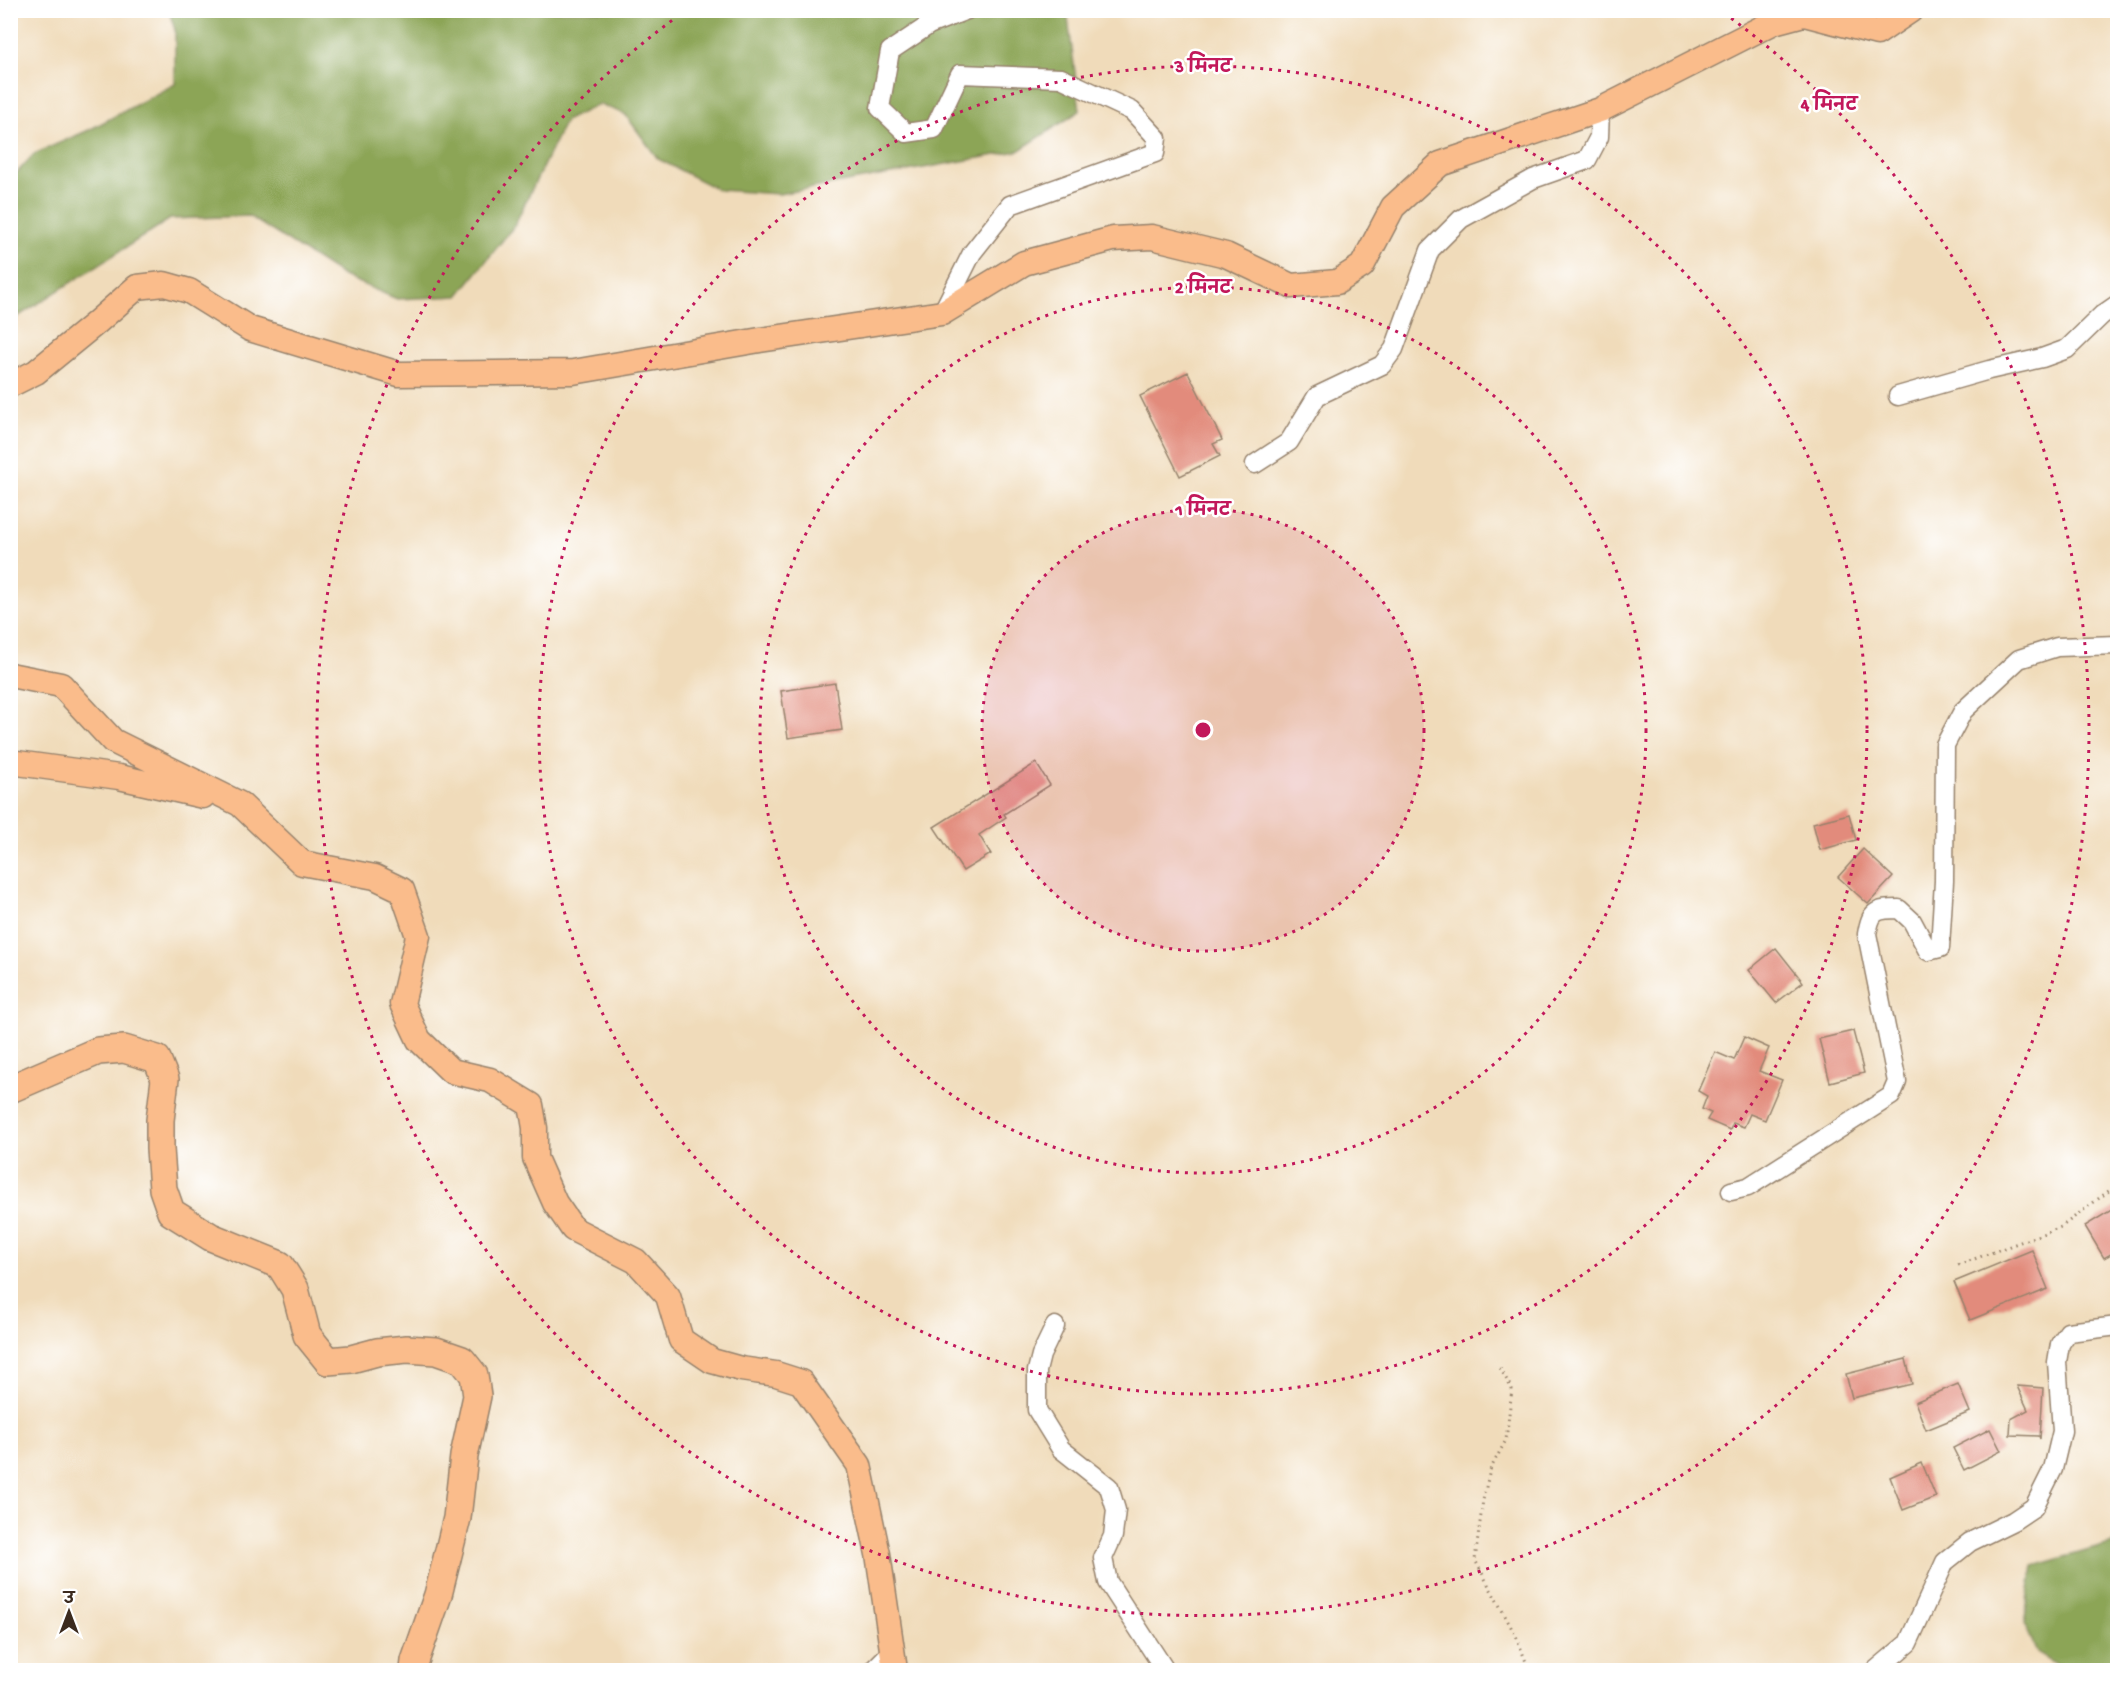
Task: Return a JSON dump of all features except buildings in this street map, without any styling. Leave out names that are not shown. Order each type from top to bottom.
[{"type":"highway","points":[[10,1089],[99,1051],[124,1049],[158,1059],[165,1079],[160,1130],[162,1179],[171,1212],[211,1237],[280,1265],[296,1289],[307,1335],[328,1361],[407,1349],[436,1351],[462,1360],[474,1375],[477,1396],[464,1456],[457,1518],[438,1595],[415,1661],[414,1671]]},
{"type":"main road","points":[[10,385],[36,372],[136,286],[164,284],[189,291],[250,329],[399,374],[573,372],[760,340],[942,313],[1024,263],[1113,239],[1152,237],[1226,255],[1291,286],[1337,282],[1362,266],[1393,207],[1440,164],[1600,110],[1774,22],[1804,14],[1877,33],[1911,10]]},
{"type":"main road","points":[[10,675],[61,685],[114,741],[241,805],[302,863],[375,877],[402,890],[418,936],[402,1004],[419,1040],[451,1071],[490,1080],[531,1106],[535,1128],[535,1158],[555,1203],[573,1229],[636,1261],[668,1296],[681,1340],[712,1361],[741,1369],[776,1374],[801,1382],[859,1465],[878,1554],[894,1661]]},
{"type":"main road","points":[[10,762],[119,777],[241,805]]},
{"type":"street","points":[[942,313],[972,253],[1010,205],[1155,153],[1157,138],[1132,111],[1062,78],[960,74],[934,129],[906,133],[880,108],[891,51],[929,25],[967,10]]},
{"type":"street","points":[[1255,464],[1288,442],[1317,396],[1382,365],[1394,349],[1430,250],[1461,219],[1533,179],[1587,160],[1599,137],[1600,110]]},
{"type":"street","points":[[1898,396],[1989,370],[2042,358],[2067,349],[2102,315],[2118,304]]},
{"type":"street","points":[[1731,1191],[1748,1187],[1891,1096],[1898,1082],[1867,934],[1870,918],[1875,913],[1886,909],[1899,909],[1912,921],[1928,951],[1940,948],[1944,881],[1945,745],[1963,711],[2019,659],[2057,647],[2118,645]]},
{"type":"street","points":[[1054,1326],[1036,1371],[1036,1410],[1061,1449],[1109,1487],[1116,1510],[1113,1536],[1103,1558],[1108,1582],[1165,1671]]},
{"type":"street","points":[[1876,1671],[1908,1644],[1945,1562],[1970,1542],[2013,1521],[2034,1507],[2053,1469],[2061,1431],[2057,1362],[2060,1344],[2068,1332],[2118,1326]]},
{"type":"street","points":[[873,1671],[894,1661]]},
{"type":"path","points":[[1958,1265],[2061,1227],[2118,1184]]},
{"type":"path","points":[[1500,1368],[1512,1389],[1506,1440],[1490,1470],[1483,1500],[1475,1560],[1517,1638],[1529,1671]]},
{"type":"green space","points":[[169,11],[1067,11],[1080,111],[1018,151],[779,194],[719,190],[658,159],[625,114],[599,104],[565,121],[514,226],[458,296],[397,299],[343,276],[249,216],[170,219],[11,321],[11,179],[34,154],[89,130],[175,84],[175,30]]},
{"type":"green space","points":[[2117,1542],[2117,1670],[2066,1670],[2037,1652],[2024,1623],[2034,1566]]}]
